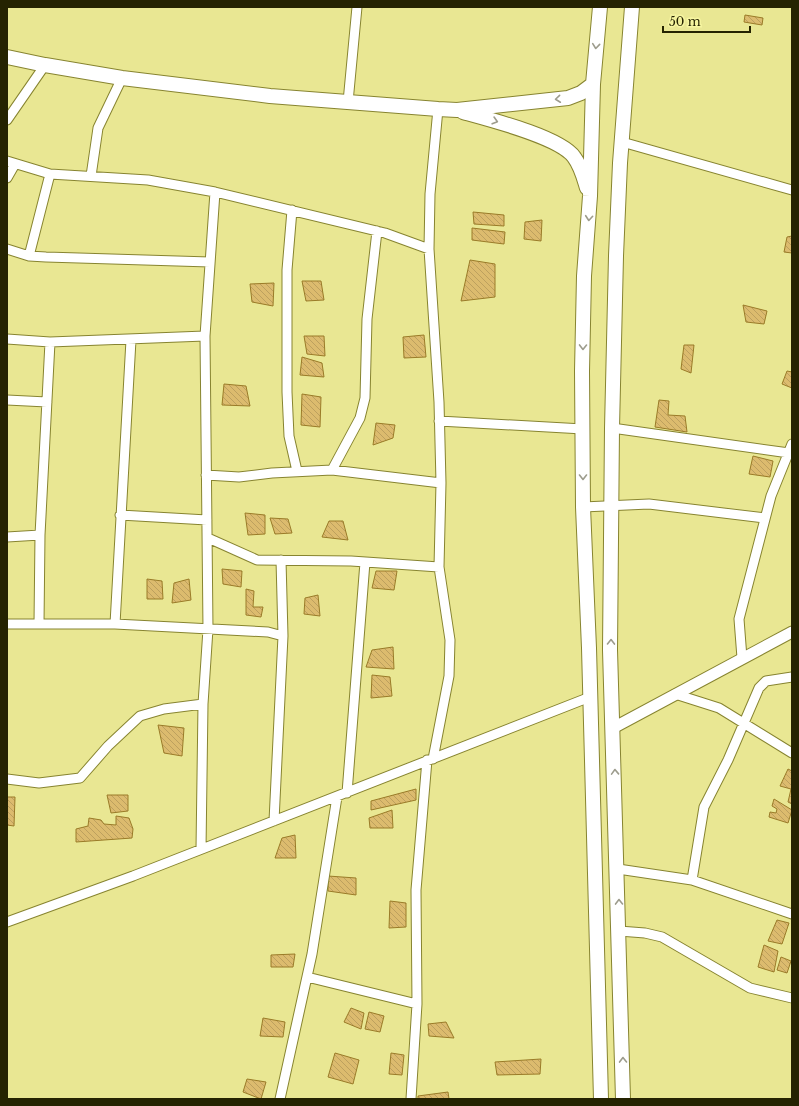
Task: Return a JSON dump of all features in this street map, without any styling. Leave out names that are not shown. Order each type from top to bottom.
[{"type":"main road","points":[[600,7],[593,84],[590,196],[584,276],[583,428],[583,508],[590,697],[600,1099]]},
{"type":"main road","points":[[623,1099],[620,931],[610,650],[612,428],[616,256],[622,142],[632,7]]},
{"type":"main road","points":[[7,57],[44,65],[122,78],[270,96],[457,110],[568,98],[581,93],[593,84]]},
{"type":"main road","points":[[457,110],[513,126],[565,148],[575,157],[590,196]]},
{"type":"street","points":[[348,102],[357,7]]},
{"type":"street","points":[[7,120],[44,65]]},
{"type":"street","points":[[91,176],[98,128],[122,78]]},
{"type":"street","points":[[411,1099],[417,1004],[416,890],[430,760],[449,676],[450,640],[439,567],[441,483],[429,249],[430,194],[438,109]]},
{"type":"street","points":[[622,142],[792,190]]},
{"type":"street","points":[[7,178],[11,162],[50,174],[148,180],[215,192],[292,210],[377,231],[429,249]]},
{"type":"street","points":[[29,256],[50,174]]},
{"type":"street","points":[[201,849],[203,704],[208,629],[205,336],[215,192]]},
{"type":"street","points":[[292,210],[287,270],[287,392],[289,436],[297,471]]},
{"type":"street","points":[[332,470],[360,418],[365,398],[367,319],[377,231]]},
{"type":"street","points":[[7,249],[29,256],[210,262]]},
{"type":"street","points":[[7,339],[50,342],[205,336]]},
{"type":"street","points":[[115,624],[131,340]]},
{"type":"street","points":[[39,623],[40,535],[50,342]]},
{"type":"street","points":[[7,400],[47,402]]},
{"type":"street","points":[[439,421],[583,428]]},
{"type":"street","points":[[612,428],[790,449],[771,496],[739,619],[742,658]]},
{"type":"street","points":[[206,475],[239,476],[297,471],[332,470],[441,483]]},
{"type":"street","points":[[583,508],[649,504],[765,518]]},
{"type":"street","points":[[120,515],[207,520]]},
{"type":"street","points":[[7,537],[40,535]]},
{"type":"street","points":[[208,538],[257,560],[365,562],[439,567]]},
{"type":"street","points":[[274,821],[283,636],[281,560]]},
{"type":"street","points":[[347,793],[365,562]]},
{"type":"street","points":[[7,624],[115,624],[268,632],[283,636]]},
{"type":"street","points":[[613,728],[792,632]]},
{"type":"street","points":[[692,880],[704,807],[728,760],[760,688],[766,682],[792,677]]},
{"type":"street","points":[[676,694],[718,708],[792,753]]},
{"type":"street","points":[[7,922],[133,876],[590,697]]},
{"type":"street","points":[[7,778],[39,783],[80,778],[108,746],[140,716],[164,709],[203,704]]},
{"type":"street","points":[[280,1099],[307,977],[337,797]]},
{"type":"street","points":[[618,869],[692,880],[792,913]]},
{"type":"street","points":[[620,931],[645,932],[662,937],[750,988],[792,998]]},
{"type":"street","points":[[307,977],[417,1004]]},
{"type":"building","points":[[745,15],[763,18],[762,25],[744,22]]},
{"type":"building","points":[[473,212],[504,215],[504,226],[474,224]]},
{"type":"building","points":[[542,220],[541,241],[524,239],[525,222]]},
{"type":"building","points":[[472,228],[505,232],[504,244],[472,240]]},
{"type":"building","points":[[792,236],[792,253],[784,252],[787,237]]},
{"type":"building","points":[[470,260],[495,264],[495,297],[461,301]]},
{"type":"building","points":[[302,281],[321,281],[324,300],[306,301]]},
{"type":"building","points":[[274,283],[273,306],[252,302],[250,284]]},
{"type":"building","points":[[743,305],[767,311],[764,324],[746,322]]},
{"type":"building","points":[[424,335],[426,357],[404,358],[403,337]]},
{"type":"building","points":[[304,336],[324,336],[325,356],[307,354]]},
{"type":"building","points":[[684,345],[694,345],[691,373],[681,369]]},
{"type":"building","points":[[302,357],[322,363],[324,377],[300,375]]},
{"type":"building","points":[[787,371],[792,372],[792,388],[782,384]]},
{"type":"building","points":[[224,384],[246,386],[250,406],[222,405]]},
{"type":"building","points":[[302,394],[321,397],[320,427],[301,425]]},
{"type":"building","points":[[659,400],[669,401],[668,415],[685,416],[687,432],[655,427]]},
{"type":"building","points":[[376,423],[395,425],[393,438],[373,445]]},
{"type":"building","points":[[753,456],[773,461],[770,477],[749,474]]},
{"type":"building","points":[[245,513],[265,515],[265,534],[248,535]]},
{"type":"building","points":[[270,518],[288,519],[292,533],[275,534]]},
{"type":"building","points":[[329,521],[343,521],[348,540],[322,537]]},
{"type":"building","points":[[222,569],[242,571],[241,587],[223,584]]},
{"type":"building","points":[[376,571],[397,571],[394,590],[372,588]]},
{"type":"building","points":[[147,579],[162,581],[163,599],[147,599]]},
{"type":"building","points":[[189,579],[191,600],[172,603],[174,583]]},
{"type":"building","points":[[246,589],[254,591],[253,607],[263,607],[261,617],[246,615]]},
{"type":"building","points":[[318,595],[320,616],[304,614],[305,598]]},
{"type":"building","points":[[393,647],[394,669],[366,667],[372,650]]},
{"type":"building","points":[[372,675],[390,677],[392,696],[371,698]]},
{"type":"building","points":[[158,725],[184,728],[182,756],[164,753]]},
{"type":"building","points":[[788,769],[792,771],[792,804],[788,802],[791,789],[780,786]]},
{"type":"building","points":[[416,789],[416,800],[371,810],[371,801]]},
{"type":"building","points":[[107,795],[128,795],[128,811],[111,813]]},
{"type":"building","points":[[7,797],[15,797],[14,826],[7,825]]},
{"type":"building","points":[[774,799],[792,810],[788,823],[769,817],[770,812],[776,813],[777,809],[772,806]]},
{"type":"building","points":[[392,810],[393,828],[370,828],[369,818]]},
{"type":"building","points":[[116,816],[129,818],[133,829],[132,838],[76,842],[76,829],[88,826],[89,818],[101,820],[104,824],[116,825]]},
{"type":"building","points":[[295,835],[296,858],[275,858],[282,838]]},
{"type":"building","points":[[328,876],[356,878],[356,895],[328,891]]},
{"type":"building","points":[[390,901],[406,903],[406,927],[389,928]]},
{"type":"building","points":[[777,920],[789,923],[782,944],[768,941]]},
{"type":"building","points":[[764,945],[778,951],[774,972],[758,967]]},
{"type":"building","points":[[295,954],[293,967],[271,967],[271,955]]},
{"type":"building","points":[[781,957],[791,961],[787,973],[777,970]]},
{"type":"building","points":[[351,1008],[364,1013],[361,1029],[344,1022]]},
{"type":"building","points":[[369,1012],[384,1016],[380,1032],[365,1029]]},
{"type":"building","points":[[263,1018],[285,1022],[283,1037],[260,1036]]},
{"type":"building","points":[[446,1022],[454,1038],[429,1036],[428,1024]]},
{"type":"building","points":[[335,1053],[359,1060],[353,1084],[328,1077]]},
{"type":"building","points":[[391,1053],[404,1055],[402,1075],[389,1074]]},
{"type":"building","points":[[541,1059],[540,1074],[497,1075],[495,1062]]},
{"type":"building","points":[[247,1079],[266,1082],[261,1099],[243,1092]]},
{"type":"building","points":[[448,1092],[449,1099],[418,1099],[418,1096]]}]
